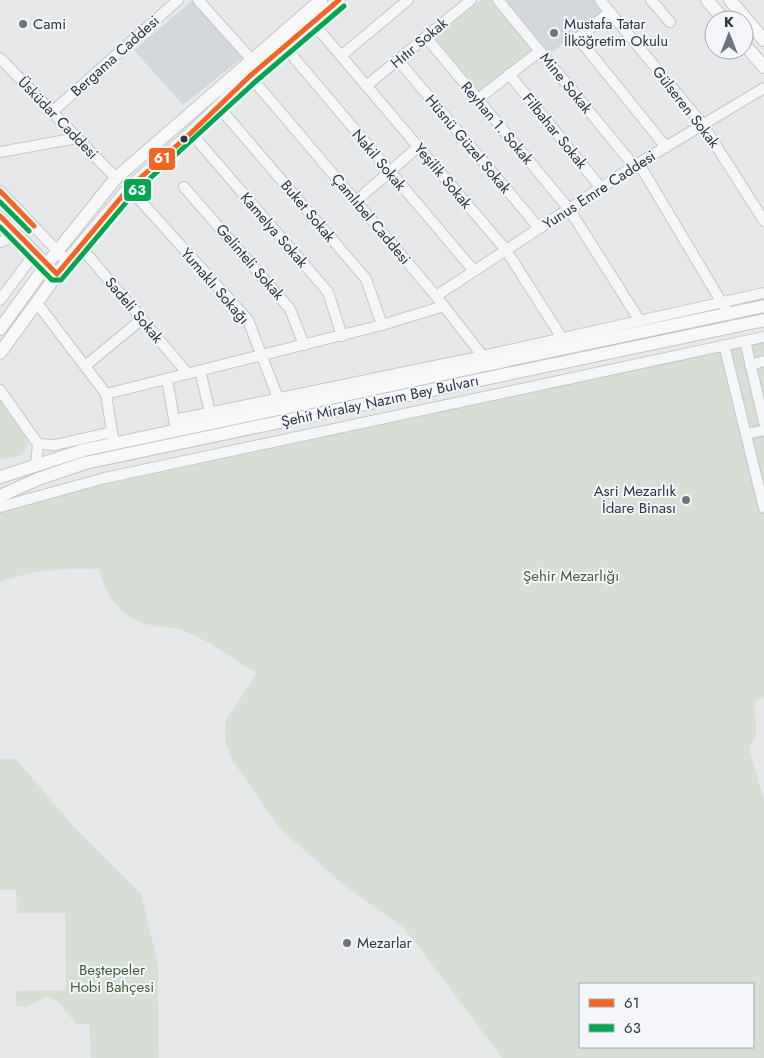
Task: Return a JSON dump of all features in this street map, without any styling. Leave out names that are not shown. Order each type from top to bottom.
[{"type":"main road","points":[[0,329],[47,264],[116,178],[321,0]]},
{"type":"main road","points":[[0,353],[67,261],[129,188],[191,133],[250,76],[339,0]]},
{"type":"main road","points":[[707,0],[716,10]]},
{"type":"main road","points":[[730,0],[764,40]]},
{"type":"main road","points":[[754,56],[764,67]]},
{"type":"main road","name":"Şehit Miralay Nazım Bey Bulvarı","points":[[0,477],[113,438],[725,309],[764,306]]},
{"type":"main road","name":"Şehit Miralay Nazım Bey Bulvarı","points":[[0,496],[46,475],[85,463],[764,320]]},
{"type":"street","name":"Bergama Caddesi","points":[[52,112],[178,0]]},
{"type":"street","points":[[198,0],[252,60]]},
{"type":"street","points":[[341,56],[408,0]]},
{"type":"street","name":"Hıtır Sokak","points":[[366,86],[471,0]]},
{"type":"street","name":"Mine Sokak","points":[[498,0],[637,165],[725,309]]},
{"type":"street","name":"Gülseren Sokak","points":[[600,0],[703,125],[764,221]]},
{"type":"street","points":[[652,0],[670,22]]},
{"type":"street","points":[[610,12],[578,38],[666,147]]},
{"type":"street","name":"Yeşilik Sokak","points":[[313,23],[506,250],[562,338]]},
{"type":"street","name":"Reyhan 1. Sokak","points":[[426,37],[568,209],[640,321]]},
{"type":"street","name":"Nakil Sokak","points":[[284,48],[474,271]]},
{"type":"street","points":[[478,99],[540,50]]},
{"type":"street","name":"Üsküdar Caddesi","points":[[0,58],[116,178]]},
{"type":"street","name":"Hüsnü Güzel Sokak","points":[[398,60],[539,228]]},
{"type":"street","name":"Filbahar Sokak","points":[[509,74],[601,188]]},
{"type":"street","name":"Çamlıbel Caddesi","points":[[250,76],[436,296],[486,360]]},
{"type":"street","name":"Yunus Emre Caddesi","points":[[436,296],[637,165],[764,88]]},
{"type":"street","name":"Buket Sokak","points":[[218,106],[366,279],[382,325]]},
{"type":"street","name":"Kamelya Sokak","points":[[191,133],[328,292],[342,336]]},
{"type":"street","points":[[0,152],[78,138]]},
{"type":"street","points":[[356,201],[418,147]]},
{"type":"street","name":"Gelinteli Sokak","points":[[184,187],[290,309],[304,345]]},
{"type":"street","name":"Yumaklı Sokağı","points":[[129,188],[248,320],[278,398]]},
{"type":"street","points":[[0,191],[67,261]]},
{"type":"street","points":[[0,216],[57,274]]},
{"type":"street","points":[[0,242],[18,235]]},
{"type":"street","name":"Sadeli Sokak","points":[[80,246],[188,374]]},
{"type":"street","points":[[0,300],[29,261]]},
{"type":"street","points":[[167,379],[176,426],[210,412],[486,360],[562,338],[640,321],[725,309],[764,293]]},
{"type":"street","points":[[37,303],[106,394],[113,438],[55,445],[38,444]]},
{"type":"street","points":[[106,394],[342,336],[444,306]]},
{"type":"street","points":[[85,366],[142,319]]},
{"type":"street","points":[[0,507],[105,478],[764,337]]},
{"type":"street","points":[[745,341],[762,406],[764,422]]},
{"type":"street","points":[[724,345],[764,508]]},
{"type":"street","points":[[750,365],[764,362]]},
{"type":"street","points":[[200,371],[210,412]]},
{"type":"street","points":[[0,390],[38,444],[36,465]]},
{"type":"street","points":[[746,434],[764,430]]},
{"type":"shaded area","name":"Mustafa Tatar İlköğretim Okulu","points":[[505,0],[594,0],[603,11],[550,54]]},
{"type":"shaded area","points":[[192,1],[242,58],[183,105],[134,50]]},
{"type":"green space","points":[[481,0],[492,0],[534,50],[479,96],[432,40]]},
{"type":"green space","name":"Şehir Mezarlığı","points":[[764,338],[764,696],[755,703],[756,736],[749,749],[764,800],[764,1058],[502,1058],[405,929],[343,884],[282,831],[232,760],[225,741],[225,722],[257,673],[186,632],[150,625],[131,618],[110,597],[99,569],[73,568],[49,570],[0,582],[0,507],[30,498]]},
{"type":"green space","points":[[0,397],[28,439],[28,445],[22,455],[0,460]]},
{"type":"green space","name":"Beştepeler Hobi Bahçesi","points":[[0,759],[16,759],[74,827],[141,894],[158,964],[159,1058],[91,1058],[89,1024],[76,1024],[59,1002],[46,997],[27,1007],[16,1006],[16,991],[66,990],[65,913],[17,913],[16,890],[0,890]]},
{"type":"transit line","name":"61","points":[[0,216],[57,274],[129,188],[191,133],[250,76],[339,0]]},
{"type":"transit line","name":"63","points":[[0,227],[52,280],[61,280],[134,193],[255,82],[344,6]]},
{"type":"transit line","name":"61","points":[[0,191],[34,226]]},
{"type":"transit line","name":"63","points":[[0,202],[29,231]]},
{"type":"place","name":"Cami","points":[[23,24]]},
{"type":"place","name":"Mustafa Tatar İlköğretim Okulu","points":[[554,33]]},
{"type":"place","name":"Asri Mezarlık İdare Binası","points":[[686,500]]},
{"type":"place","name":"Mezarlar","points":[[347,943]]}]
